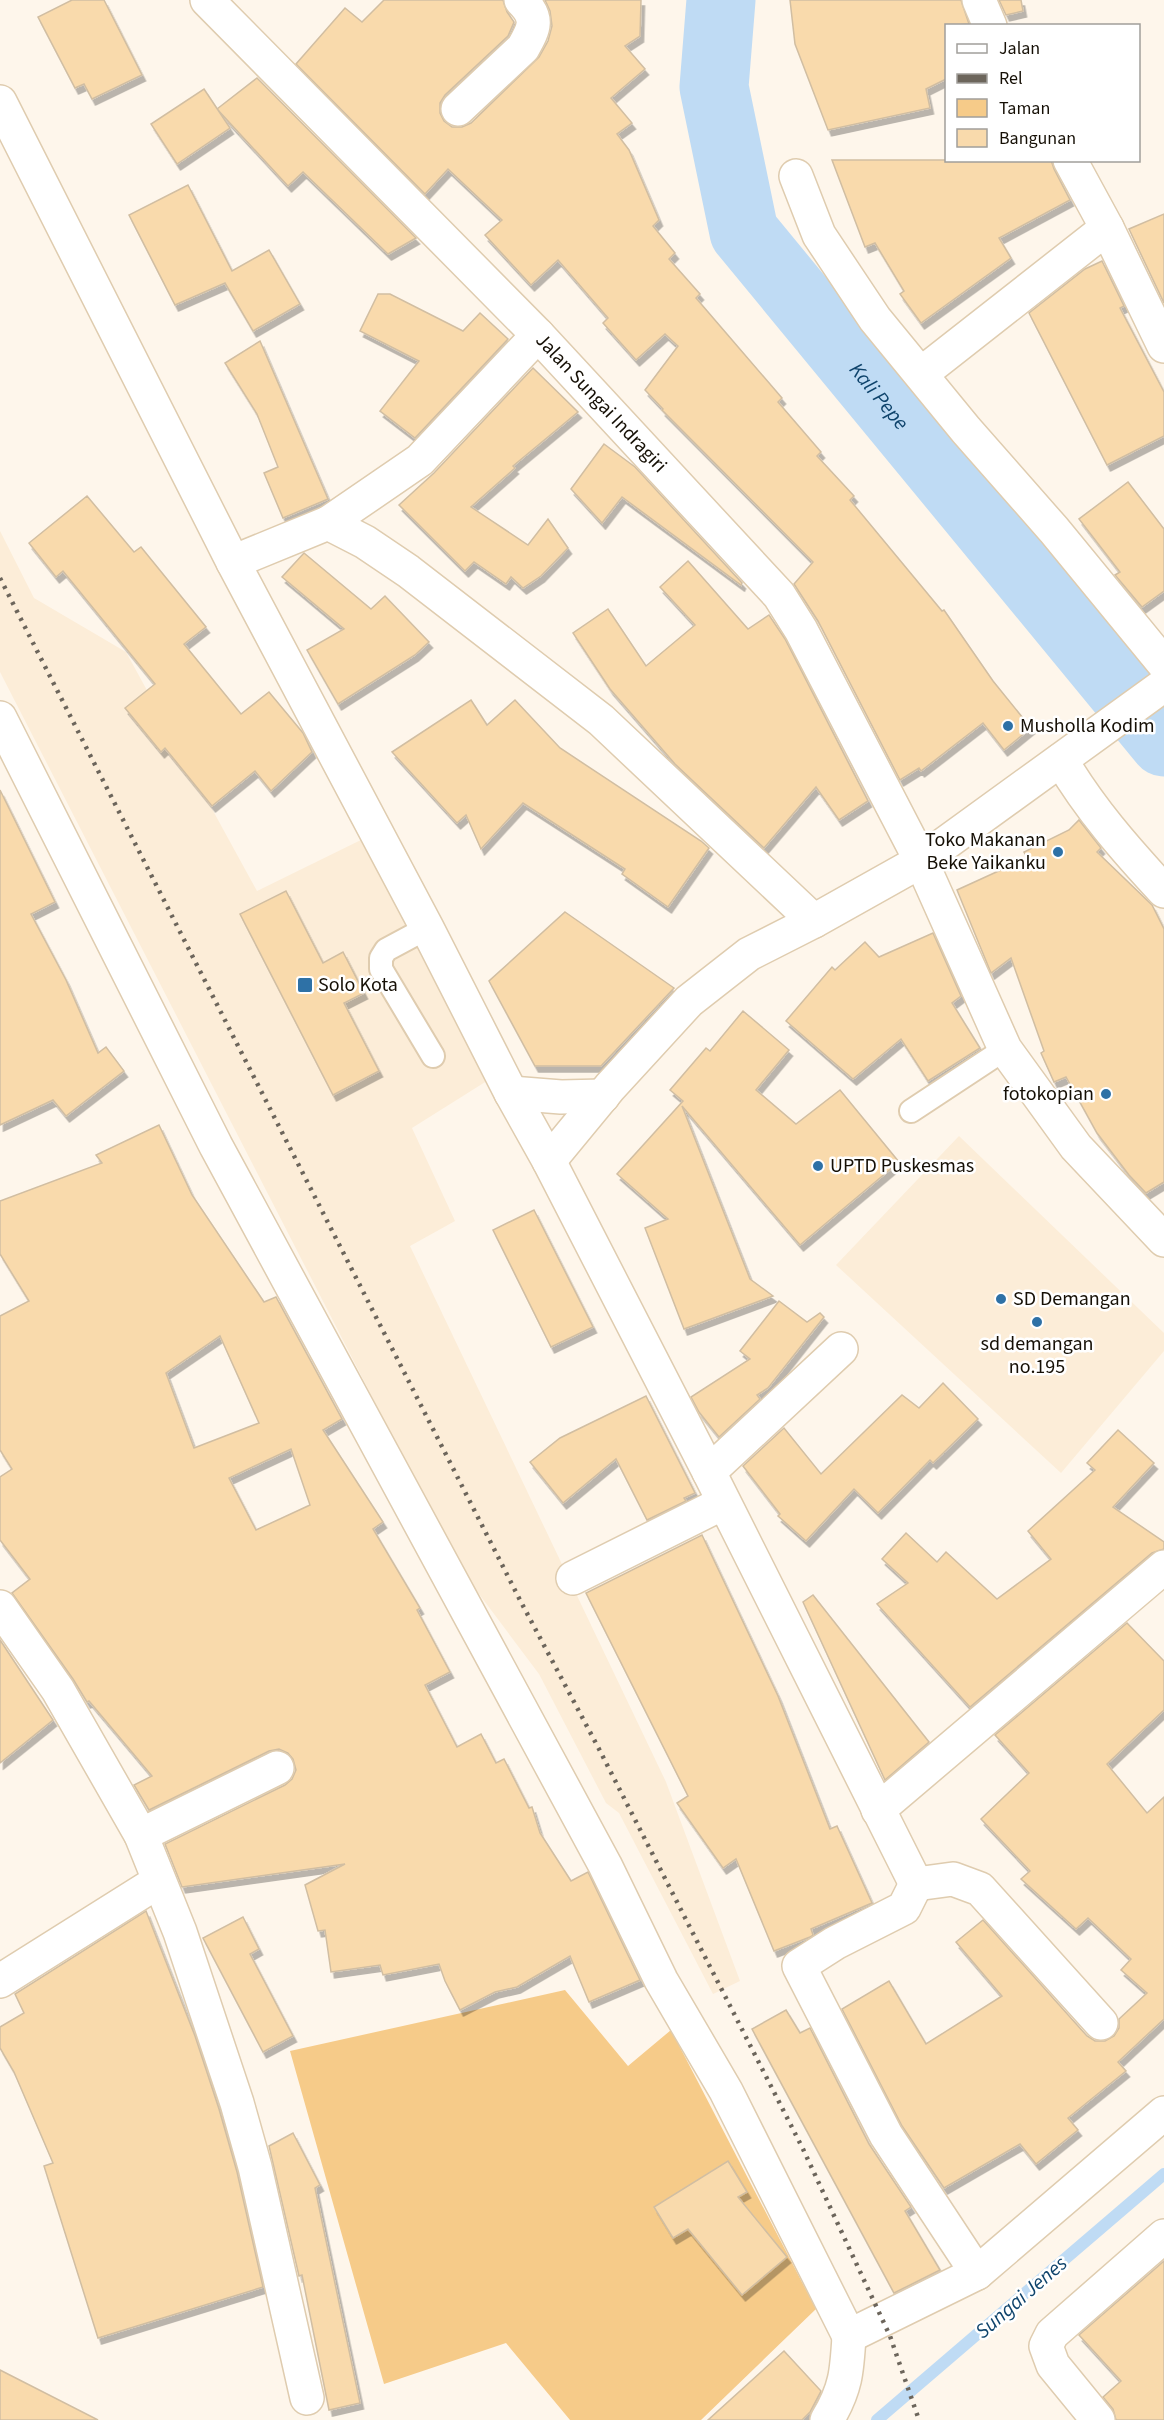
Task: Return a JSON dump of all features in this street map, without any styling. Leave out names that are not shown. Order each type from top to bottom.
[{"type":"street","name":"Jalan Sungai Indragiri","points":[[207,0],[538,335],[779,595],[801,630],[921,861],[1005,1049],[1076,1147],[1164,1240]]},
{"type":"street","points":[[458,110],[523,48],[529,38],[534,19],[531,11],[521,0]]},
{"type":"street","points":[[979,0],[989,24]]},
{"type":"street","points":[[0,102],[233,562],[427,927],[510,1093],[549,1161],[709,1472],[916,1884]]},
{"type":"street","points":[[1071,162],[1107,228],[1164,346]]},
{"type":"street","points":[[549,1161],[603,1096],[689,1001],[748,954],[814,921],[921,861],[1070,754],[1162,680],[1054,530],[966,430],[875,319],[819,235],[796,176]]},
{"type":"street","points":[[921,374],[1107,228]]},
{"type":"street","points":[[233,562],[328,523],[420,460],[538,335]]},
{"type":"street","points":[[328,523],[365,542],[408,571],[601,720],[814,921]]},
{"type":"street","points":[[0,718],[216,1146],[605,1864],[661,1980],[726,2091],[849,2336],[847,2375],[835,2407],[827,2420]]},
{"type":"street","points":[[1070,754],[1083,798],[1104,826],[1164,891]]},
{"type":"street","points":[[510,1093],[561,1097],[603,1096]]},
{"type":"street","points":[[709,1472],[841,1349]]},
{"type":"street","points":[[573,1578],[723,1503]]},
{"type":"street","points":[[878,1810],[1159,1581]]},
{"type":"street","points":[[1,1609],[58,1690],[141,1835],[180,1932],[237,2103],[255,2167],[308,2398]]},
{"type":"street","points":[[141,1835],[277,1768]]},
{"type":"street","points":[[916,1884],[953,1879],[980,1889],[1101,2023]]},
{"type":"street","points":[[0,1982],[159,1881]]},
{"type":"street","points":[[916,1884],[904,1908],[836,1943],[799,1966],[886,2134],[977,2273]]},
{"type":"street","points":[[849,2336],[977,2273],[1164,2113]]},
{"type":"street","points":[[1098,2420],[1053,2365],[1046,2346],[1052,2334],[1164,2236]]},
{"type":"lane","points":[[427,927],[386,950],[381,958],[381,969],[433,1056]]},
{"type":"lane","points":[[911,1111],[1005,1049]]},
{"type":"shaded area","points":[[0,531],[34,598],[126,652],[257,891],[367,837],[490,1079],[412,1128],[455,1221],[410,1246],[666,1782],[740,1981],[713,1994],[619,1813],[606,1803],[539,1674],[461,1570],[0,672]]},
{"type":"shaded area","name":"SD Demangan","points":[[959,1136],[1164,1333],[1164,1351],[1061,1473],[836,1265]]},
{"type":"green space","points":[[565,1990],[628,2066],[671,2030],[816,2309],[701,2420],[570,2420],[506,2343],[384,2384],[290,2051]]},
{"type":"building","points":[[72,0],[104,0],[142,75],[92,99],[84,84],[75,88],[38,17]]},
{"type":"building","points":[[384,0],[503,0],[514,22],[508,36],[445,95],[440,103],[440,113],[444,121],[452,127],[462,127],[471,123],[539,57],[548,41],[552,26],[550,11],[545,0],[641,0],[640,36],[625,46],[645,69],[611,98],[632,123],[617,134],[629,150],[659,220],[653,226],[675,253],[669,259],[700,294],[696,298],[782,398],[778,402],[821,452],[817,456],[854,496],[850,500],[942,611],[944,610],[993,681],[1031,728],[1004,750],[983,723],[921,771],[919,768],[900,780],[818,621],[794,584],[813,562],[662,410],[645,390],[678,346],[665,334],[636,360],[603,323],[608,318],[558,260],[531,285],[485,235],[502,220],[448,169],[425,194],[296,64],[345,8],[362,22]]},
{"type":"building","points":[[790,0],[961,0],[969,24],[945,24],[945,80],[926,89],[930,108],[828,130],[795,44]]},
{"type":"building","points":[[999,0],[1021,0],[1023,11],[1006,15]]},
{"type":"building","points":[[257,78],[416,238],[388,254],[303,172],[288,186],[217,109]]},
{"type":"building","points":[[204,89],[230,128],[177,164],[151,124]]},
{"type":"building","points":[[832,160],[1052,162],[1070,200],[999,238],[1011,258],[921,323],[900,294],[904,291],[875,243],[865,247]]},
{"type":"building","points":[[188,185],[232,271],[269,250],[300,304],[253,331],[225,283],[175,305],[129,215]]},
{"type":"building","points":[[1164,214],[1164,303],[1129,229]]},
{"type":"building","points":[[1102,261],[1124,306],[1120,308],[1164,392],[1164,436],[1107,465],[1029,313],[1085,269]]},
{"type":"building","points":[[378,294],[390,294],[463,331],[480,313],[508,339],[415,438],[380,411],[419,361],[360,331]]},
{"type":"building","points":[[260,341],[328,499],[283,518],[264,473],[278,467],[257,414],[225,363]]},
{"type":"building","points":[[533,368],[578,412],[513,466],[515,468],[471,507],[528,545],[548,519],[568,548],[541,576],[523,588],[511,577],[506,584],[474,562],[465,571],[399,505],[434,473]]},
{"type":"building","points":[[604,444],[635,467],[742,583],[741,585],[622,497],[602,523],[571,489]]},
{"type":"building","points":[[1128,482],[1164,529],[1164,591],[1142,607],[1115,575],[1120,572],[1079,519]]},
{"type":"building","points":[[87,496],[134,552],[141,547],[206,627],[184,644],[241,714],[269,692],[303,733],[312,752],[271,791],[255,771],[212,806],[165,748],[161,752],[125,708],[155,684],[63,571],[56,577],[29,543]]},
{"type":"building","points":[[304,553],[371,609],[385,596],[429,642],[415,655],[338,704],[307,650],[344,629],[282,577]]},
{"type":"building","points":[[688,561],[748,629],[769,615],[785,639],[868,801],[839,820],[816,787],[764,848],[675,764],[610,689],[573,633],[608,609],[646,666],[695,625],[660,587]]},
{"type":"building","points":[[471,700],[487,725],[515,700],[560,748],[709,848],[668,907],[622,874],[625,869],[523,803],[481,849],[466,815],[457,823],[392,752]]},
{"type":"building","points":[[0,790],[55,902],[31,914],[66,980],[98,1053],[106,1047],[124,1071],[66,1116],[53,1100],[0,1125]]},
{"type":"building","points":[[1079,820],[1101,848],[1097,852],[1152,905],[1164,929],[1164,1182],[1146,1193],[1097,1133],[1066,1077],[1054,1082],[1041,1053],[1044,1051],[1011,958],[991,973],[957,890],[1027,858],[1024,852],[1069,830]]},
{"type":"building","points":[[286,891],[323,963],[343,952],[364,993],[344,1003],[379,1071],[333,1095],[240,914]]},
{"type":"building","points":[[565,912],[674,988],[601,1066],[535,1066],[489,981]]},
{"type":"building","points":[[933,933],[961,996],[952,1003],[980,1048],[928,1081],[901,1039],[853,1079],[786,1021],[832,967],[835,970],[865,942],[879,957]]},
{"type":"building","points":[[743,1011],[789,1050],[756,1090],[796,1124],[840,1090],[899,1162],[800,1245],[682,1106],[750,1279],[773,1296],[684,1329],[645,1228],[668,1219],[617,1174],[683,1101],[670,1090],[706,1048],[710,1051]]},
{"type":"building","points":[[159,1125],[192,1195],[264,1302],[276,1297],[342,1419],[323,1430],[383,1522],[373,1529],[420,1608],[417,1610],[450,1672],[425,1685],[457,1747],[481,1734],[496,1763],[504,1759],[529,1808],[532,1807],[540,1833],[571,1881],[588,1872],[640,1980],[589,2002],[570,1956],[517,1987],[495,1992],[460,2010],[439,1964],[383,1975],[380,1965],[331,1972],[325,1930],[318,1931],[305,1885],[345,1864],[182,1887],[165,1844],[285,1785],[292,1779],[296,1770],[293,1759],[288,1753],[279,1749],[269,1751],[149,1810],[134,1785],[152,1776],[89,1701],[87,1702],[12,1593],[30,1579],[0,1540],[0,1477],[12,1469],[0,1450],[0,1316],[29,1301],[0,1254],[0,1201],[102,1163],[96,1155]],"holes":[[[220,1336],[259,1423],[194,1448],[166,1373]],[[291,1449],[310,1505],[256,1530],[229,1478]]]},
{"type":"building","points":[[534,1210],[593,1327],[551,1347],[493,1230]]},
{"type":"building","points":[[779,1301],[807,1322],[820,1313],[824,1317],[768,1388],[757,1395],[760,1399],[719,1437],[699,1412],[691,1397],[750,1359],[740,1351]]},
{"type":"building","points":[[943,1383],[978,1419],[933,1463],[930,1460],[878,1513],[854,1489],[806,1541],[778,1516],[780,1514],[743,1466],[784,1428],[821,1474],[902,1395],[919,1408]]},
{"type":"building","points":[[646,1396],[695,1493],[684,1498],[686,1501],[647,1520],[616,1459],[563,1503],[530,1462],[560,1438]]},
{"type":"building","points":[[1118,1430],[1154,1463],[1113,1507],[1164,1542],[1164,1549],[1152,1553],[970,1707],[877,1604],[908,1583],[882,1559],[906,1533],[937,1562],[946,1552],[997,1599],[1051,1559],[1028,1531],[1095,1470],[1087,1463]]},
{"type":"building","points":[[702,1535],[778,1696],[830,1829],[837,1826],[872,1903],[811,1929],[813,1935],[810,1937],[774,1951],[736,1859],[723,1868],[677,1803],[688,1796],[586,1593]]},
{"type":"building","points":[[813,1595],[929,1742],[885,1780],[803,1602]]},
{"type":"building","points":[[1127,1623],[1164,1661],[1164,1710],[1107,1764],[1147,1813],[1164,1797],[1164,2019],[1118,2062],[1126,2071],[1068,2118],[1078,2130],[1036,2164],[1020,2144],[944,2188],[902,2126],[842,2009],[889,1981],[926,2044],[1002,1996],[956,1942],[983,1920],[1087,2036],[1095,2041],[1105,2041],[1114,2036],[1119,2028],[1119,2019],[1147,1993],[1121,1970],[1131,1959],[1088,1918],[1076,1929],[1021,1879],[1030,1871],[981,1819],[1029,1773],[995,1735]]},
{"type":"building","points":[[0,1640],[53,1720],[0,1763]]},
{"type":"building","points":[[146,1911],[195,2036],[219,2109],[237,2172],[263,2287],[98,2338],[44,2166],[53,2163],[14,2072],[0,2048],[0,2027],[24,2013],[15,1994]]},
{"type":"building","points":[[243,1917],[259,1949],[250,1954],[293,2036],[263,2052],[203,1938]]},
{"type":"building","points":[[786,2010],[800,2033],[810,2028],[869,2144],[911,2207],[905,2211],[940,2270],[894,2293],[752,2029]]},
{"type":"building","points":[[293,2133],[320,2185],[315,2188],[360,2403],[329,2410],[302,2275],[299,2276],[269,2146]]},
{"type":"building","points":[[728,2161],[747,2192],[738,2197],[787,2257],[742,2295],[688,2229],[673,2238],[654,2207]]},
{"type":"building","points":[[1164,2261],[1164,2420],[1116,2420],[1113,2409],[1103,2397],[1121,2381],[1079,2335]]},
{"type":"building","points":[[784,2351],[821,2391],[810,2412],[802,2420],[708,2420]]},
{"type":"building","points":[[0,2370],[98,2420],[0,2420]]},
{"type":"waterway","name":"Kali Pepe","points":[[721,0],[714,87],[744,232],[1164,742]]},
{"type":"waterway","name":"Sungai Jenes","points":[[877,2420],[1164,2174]]},
{"type":"railway","points":[[0,578],[521,1602],[599,1749],[803,2149],[890,2336],[919,2420]]},
{"type":"place","name":"Musholla Kodim","points":[[1008,726]]},
{"type":"place","name":"Toko Makanan Beke Yaikanku","points":[[1058,852]]},
{"type":"place","name":"Solo Kota","points":[[305,985]]},
{"type":"place","name":"fotokopian","points":[[1106,1094]]},
{"type":"place","name":"UPTD Puskesmas","points":[[818,1166]]},
{"type":"place","name":"SD Demangan","points":[[1001,1299]]},
{"type":"place","name":"sd demangan no.195","points":[[1037,1322]]}]
